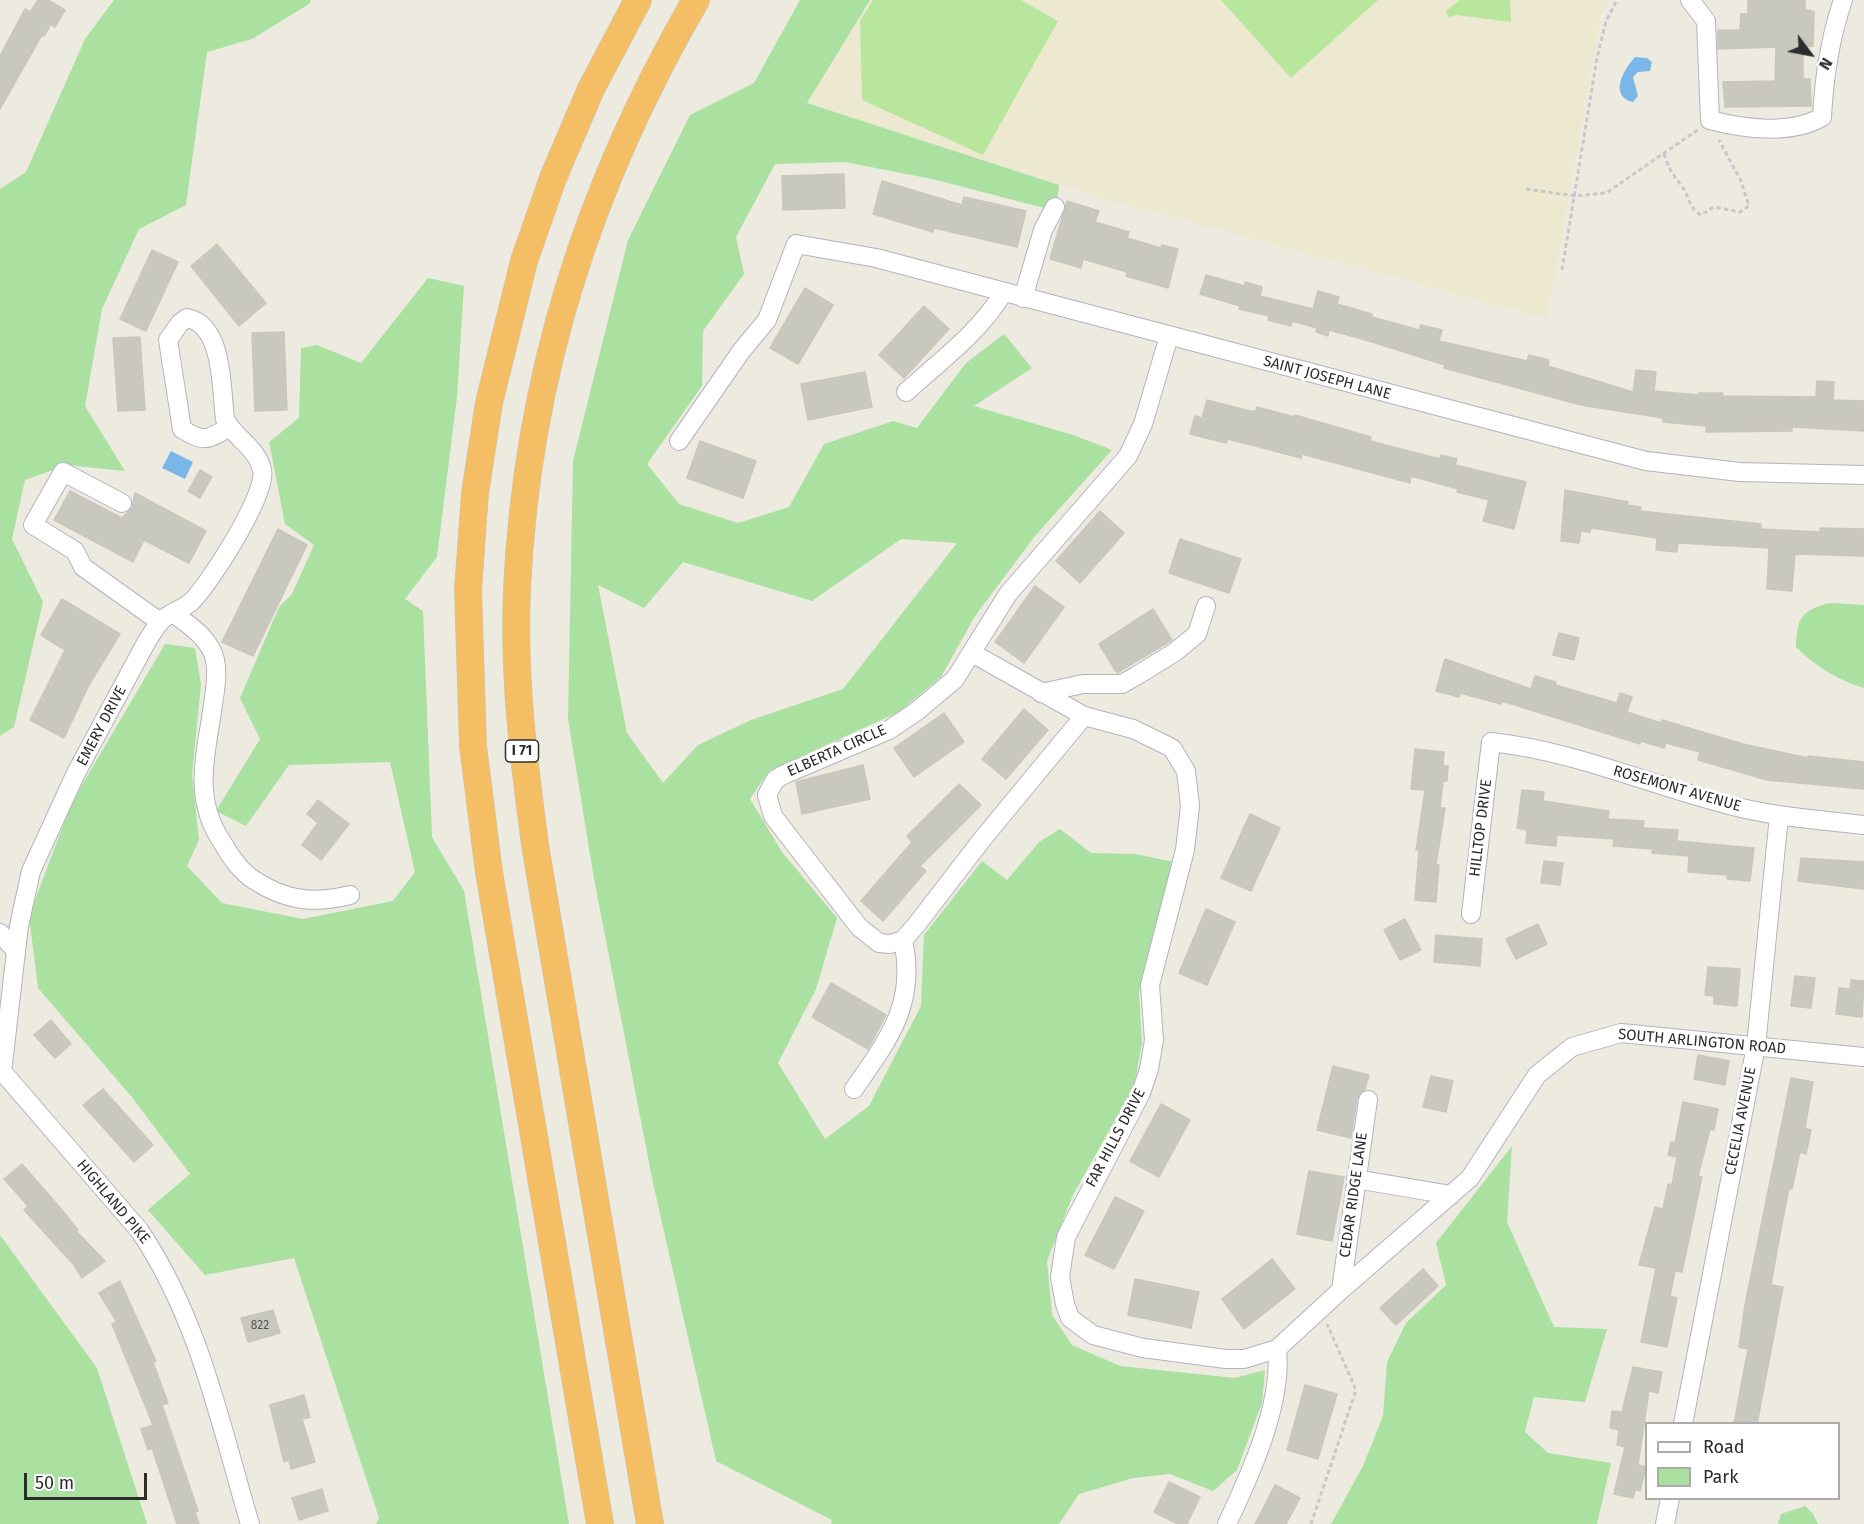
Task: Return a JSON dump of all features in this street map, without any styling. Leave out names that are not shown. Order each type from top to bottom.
[{"type":"highway","points":[[600,1524],[489,872],[472,746],[468,590],[475,493],[489,403],[524,261],[553,178],[591,89],[638,0]]},
{"type":"highway","name":"I 71","points":[[650,1524],[536,851],[522,754],[517,676],[517,591],[523,504],[535,418],[571,275],[611,165],[637,107],[696,0]]},
{"type":"street","points":[[1690,0],[1706,21],[1710,120],[1742,129],[1808,125],[1822,117],[1823,89],[1833,30],[1843,0]]},
{"type":"street","points":[[1023,298],[1043,230],[1055,207]]},
{"type":"street","name":"SAINT JOSEPH LANE","points":[[679,441],[742,350],[767,320],[796,244],[876,258],[1646,461],[1740,472],[1864,475]]},
{"type":"street","points":[[906,392],[974,330],[1003,293]]},
{"type":"street","points":[[188,318],[197,320],[214,339],[225,419],[229,427],[206,439],[196,439],[182,429],[168,340],[180,323],[188,318]]},
{"type":"street","name":"ELBERTA CIRCLE","points":[[903,940],[890,944],[879,943],[859,927],[783,833],[773,816],[767,795],[775,780],[783,775],[889,730],[917,711],[956,679],[1008,594],[1128,456],[1143,423],[1169,336]]},
{"type":"street","name":"EMERY DRIVE","points":[[1,1071],[24,894],[31,872],[76,773],[167,617],[190,602],[203,588],[244,523],[263,483],[263,472],[256,454],[229,427]]},
{"type":"street","points":[[122,503],[63,472],[33,525],[75,551],[82,567],[202,636],[215,660],[216,684],[204,769],[203,796],[206,815],[236,864],[269,890],[303,901],[326,901],[350,895]]},
{"type":"street","points":[[1041,693],[1083,684],[1122,684],[1174,652],[1197,634],[1206,606]]},
{"type":"street","name":"FAR HILLS DRIVE","points":[[972,653],[1084,717],[1133,729],[1172,748],[1185,771],[1190,806],[1185,850],[1150,985],[1154,1040],[1149,1069],[1141,1093],[1066,1237],[1060,1277],[1065,1304],[1076,1324],[1093,1335],[1143,1348],[1226,1359],[1244,1359],[1277,1349]]},
{"type":"street","points":[[854,1089],[893,1033],[898,1019],[904,994],[906,966],[903,940],[1084,717]]},
{"type":"street","name":"ROSEMONT AVENUE","points":[[1491,742],[1534,746],[1733,806],[1779,816],[1864,825]]},
{"type":"street","name":"HILLTOP DRIVE","points":[[1471,914],[1491,742]]},
{"type":"street","name":"CECELIA AVENUE","points":[[1683,1422],[1756,1046],[1779,816]]},
{"type":"street","points":[[0,933],[16,951]]},
{"type":"street","name":"SOUTH ARLINGTON ROAD","points":[[1277,1349],[1470,1178],[1537,1076],[1572,1047],[1621,1033],[1864,1057]]},
{"type":"street","name":"HIGHLAND PIKE","points":[[1,1071],[139,1230],[157,1257],[183,1307],[198,1348],[250,1524]]},
{"type":"street","name":"CEDAR RIDGE LANE","points":[[1341,1290],[1368,1101]]},
{"type":"street","points":[[1356,1179],[1451,1195]]},
{"type":"street","points":[[1227,1524],[1256,1455],[1274,1398],[1279,1366],[1277,1349]]},
{"type":"street","points":[[1665,1524],[1670,1500]]},
{"type":"path","points":[[1562,270],[1597,58],[1606,21],[1617,0]]},
{"type":"path","points":[[1526,189],[1576,196],[1606,192],[1710,120],[1741,181],[1749,206],[1740,212],[1714,207],[1701,215],[1692,210],[1683,189],[1670,174],[1664,154]]},
{"type":"path","points":[[1311,1524],[1356,1390],[1320,1309]]},
{"type":"shaded area","points":[[870,0],[1610,0],[1601,15],[1547,319],[1081,192],[807,103]]},
{"type":"green space","points":[[114,0],[311,0],[309,4],[252,39],[207,52],[186,205],[139,229],[102,309],[85,406],[125,471],[67,465],[25,480],[12,539],[43,602],[14,727],[0,736],[0,189],[26,172],[85,39]]},
{"type":"green space","points":[[800,0],[870,0],[807,103],[1059,185],[1056,211],[932,179],[845,162],[775,164],[736,237],[744,274],[703,331],[702,386],[647,464],[679,504],[738,523],[789,507],[824,444],[893,421],[917,428],[966,363],[1004,334],[1032,368],[974,406],[1073,435],[1112,450],[1035,536],[975,616],[941,677],[899,712],[769,771],[750,799],[782,852],[837,918],[816,989],[778,1063],[825,1139],[869,1106],[921,1006],[924,935],[982,861],[1007,880],[1039,842],[1060,829],[1091,853],[1135,854],[1174,862],[1139,992],[1142,1043],[1134,1086],[1073,1195],[1047,1261],[1052,1315],[1072,1345],[1120,1366],[1235,1378],[1265,1370],[1262,1403],[1237,1470],[1213,1491],[1170,1474],[1133,1478],[1079,1494],[1059,1524],[831,1524],[832,1520],[716,1461],[653,1183],[594,879],[568,719],[573,461],[628,240],[690,115],[754,83]],"holes":[[[901,539],[957,543],[843,689],[751,720],[698,745],[663,783],[627,733],[598,585],[644,608],[683,562],[812,601]]]},
{"type":"green space","points":[[873,0],[1021,0],[1058,21],[983,155],[862,100],[860,21]]},
{"type":"green space","points":[[1221,0],[1378,0],[1291,78]]},
{"type":"green space","points":[[1460,0],[1510,0],[1511,22],[1456,15],[1449,18],[1446,11]]},
{"type":"green space","points":[[428,278],[464,286],[457,397],[437,557],[405,599],[423,611],[432,837],[464,891],[569,1524],[376,1524],[379,1518],[294,1258],[205,1275],[148,1210],[190,1174],[131,1096],[38,988],[29,916],[72,802],[165,644],[195,648],[201,684],[192,775],[199,840],[187,866],[222,903],[303,919],[393,901],[415,872],[390,762],[289,765],[246,826],[216,811],[260,739],[240,698],[279,607],[292,594],[314,545],[285,524],[269,442],[299,418],[301,348],[317,345],[361,363]]},
{"type":"green space","points":[[1831,603],[1864,605],[1864,688],[1828,672],[1796,647],[1798,629],[1803,617],[1813,608]]},
{"type":"green space","points":[[1512,1146],[1507,1222],[1554,1327],[1607,1329],[1585,1402],[1534,1397],[1525,1432],[1548,1453],[1611,1463],[1597,1524],[1331,1524],[1363,1466],[1383,1416],[1387,1362],[1406,1323],[1446,1285],[1436,1243]]},
{"type":"green space","points":[[0,1235],[97,1368],[147,1524],[0,1524]]},
{"type":"green space","points":[[1805,1506],[1813,1514],[1818,1524],[1778,1524],[1781,1514]]},
{"type":"water","points":[[1635,57],[1647,58],[1652,62],[1650,71],[1638,72],[1633,77],[1638,96],[1633,102],[1625,99],[1620,88],[1623,75]]},
{"type":"water","points":[[171,451],[193,462],[185,479],[162,468]]},
{"type":"building","points":[[38,0],[48,0],[65,10],[55,27],[51,24],[44,36],[42,35],[0,109],[0,56],[25,9],[30,12]]},
{"type":"building","points":[[1748,0],[1805,0],[1805,9],[1814,12],[1813,46],[1803,47],[1803,79],[1810,79],[1811,106],[1725,107],[1723,82],[1775,81],[1776,47],[1718,49],[1718,30],[1740,30],[1741,14],[1748,14]]},
{"type":"building","points":[[844,174],[845,208],[783,210],[782,176]]},
{"type":"building","points":[[882,181],[962,205],[964,197],[1026,211],[1017,247],[934,228],[933,232],[873,214]]},
{"type":"building","points":[[1067,201],[1099,211],[1095,222],[1129,232],[1127,238],[1161,248],[1162,245],[1178,249],[1168,288],[1126,276],[1127,272],[1083,259],[1081,268],[1050,259]]},
{"type":"building","points":[[217,244],[266,303],[239,326],[191,266]]},
{"type":"building","points":[[152,250],[178,262],[146,331],[120,319]]},
{"type":"building","points":[[1206,275],[1245,286],[1245,282],[1262,287],[1260,296],[1313,309],[1318,291],[1339,297],[1337,304],[1372,314],[1372,317],[1419,330],[1421,325],[1442,330],[1439,341],[1527,361],[1529,355],[1549,360],[1548,366],[1633,392],[1636,370],[1656,372],[1654,391],[1699,395],[1699,393],[1723,393],[1722,396],[1816,397],[1817,381],[1834,382],[1833,400],[1864,401],[1864,431],[1792,427],[1792,431],[1706,432],[1706,426],[1663,422],[1663,418],[1581,405],[1444,368],[1445,365],[1329,330],[1328,336],[1316,332],[1317,328],[1292,321],[1291,326],[1268,320],[1269,316],[1239,309],[1240,306],[1200,294]]},
{"type":"building","points":[[805,288],[833,305],[798,364],[770,348]]},
{"type":"building","points":[[924,306],[949,329],[904,378],[879,355]]},
{"type":"building","points":[[284,332],[287,410],[255,411],[252,333]]},
{"type":"building","points":[[140,337],[145,410],[118,411],[113,338]]},
{"type":"building","points":[[865,372],[872,407],[808,420],[801,384]]},
{"type":"building","points":[[1207,400],[1250,411],[1256,411],[1257,407],[1294,417],[1295,415],[1371,437],[1370,441],[1440,459],[1441,455],[1457,459],[1455,465],[1526,482],[1514,529],[1483,521],[1489,500],[1457,492],[1458,489],[1411,476],[1410,483],[1302,454],[1301,458],[1228,439],[1226,443],[1190,434],[1195,416],[1202,418]]},
{"type":"building","points":[[700,441],[756,461],[743,498],[687,478]]},
{"type":"building","points":[[200,470],[212,477],[200,498],[188,491]]},
{"type":"building","points":[[1565,490],[1628,502],[1627,505],[1641,507],[1640,511],[1761,524],[1761,529],[1820,532],[1820,528],[1864,529],[1864,556],[1795,554],[1792,591],[1767,589],[1769,548],[1678,543],[1677,552],[1656,550],[1657,538],[1591,528],[1590,532],[1581,531],[1579,543],[1561,541]]},
{"type":"building","points":[[70,491],[122,518],[132,508],[135,493],[206,531],[189,563],[144,540],[133,562],[54,520]]},
{"type":"building","points":[[1100,511],[1124,533],[1080,583],[1056,561]]},
{"type":"building","points":[[278,529],[307,545],[253,656],[222,642]]},
{"type":"building","points":[[1180,539],[1241,559],[1229,593],[1169,573]]},
{"type":"building","points":[[1035,586],[1064,607],[1024,663],[995,642]]},
{"type":"building","points":[[62,599],[120,634],[89,685],[64,738],[30,720],[65,650],[41,635]]},
{"type":"building","points":[[1153,609],[1172,640],[1117,673],[1099,644]]},
{"type":"building","points":[[1559,633],[1579,638],[1574,660],[1553,655]]},
{"type":"building","points":[[1445,659],[1531,689],[1535,676],[1556,682],[1555,685],[1617,703],[1620,693],[1632,697],[1627,712],[1743,744],[1808,758],[1808,756],[1864,762],[1864,789],[1767,780],[1698,760],[1700,752],[1666,743],[1664,748],[1641,741],[1640,744],[1502,701],[1501,704],[1460,693],[1459,697],[1436,691]]},
{"type":"building","points":[[1024,709],[1048,730],[1006,779],[982,759]]},
{"type":"building","points":[[944,713],[964,742],[914,777],[894,748]]},
{"type":"building","points":[[1415,749],[1444,752],[1443,766],[1448,766],[1447,781],[1443,781],[1440,808],[1445,808],[1436,865],[1439,865],[1436,902],[1415,900],[1419,850],[1416,850],[1425,790],[1411,789]]},
{"type":"building","points":[[863,765],[870,799],[802,814],[796,782]]},
{"type":"building","points":[[959,784],[981,805],[920,866],[926,871],[883,921],[861,901],[912,842],[907,836]]},
{"type":"building","points":[[1522,790],[1544,792],[1543,801],[1609,811],[1608,819],[1644,821],[1643,828],[1678,830],[1677,841],[1754,848],[1750,881],[1727,879],[1727,875],[1688,872],[1689,856],[1652,853],[1653,849],[1613,846],[1614,839],[1557,835],[1556,846],[1526,843],[1527,830],[1517,828]]},
{"type":"building","points":[[318,800],[349,824],[321,860],[302,845],[318,823],[307,814]]},
{"type":"building","points":[[1250,814],[1280,828],[1251,891],[1221,878]]},
{"type":"building","points":[[1801,858],[1864,862],[1863,889],[1798,881]]},
{"type":"building","points":[[1544,861],[1563,863],[1560,885],[1541,883]]},
{"type":"building","points":[[1206,909],[1235,922],[1207,985],[1179,973]]},
{"type":"building","points":[[1405,919],[1421,950],[1400,960],[1384,930]]},
{"type":"building","points":[[1538,924],[1547,944],[1516,959],[1506,939]]},
{"type":"building","points":[[1436,935],[1482,939],[1480,966],[1434,962]]},
{"type":"building","points":[[1708,967],[1740,969],[1737,1006],[1714,1004],[1714,996],[1705,995]]},
{"type":"building","points":[[1795,976],[1815,978],[1811,1008],[1791,1006]]},
{"type":"building","points":[[1851,980],[1864,981],[1862,1017],[1836,1014],[1839,988],[1850,989]]},
{"type":"building","points":[[831,983],[886,1015],[868,1049],[812,1017]]},
{"type":"building","points":[[51,1020],[71,1044],[55,1058],[34,1035]]},
{"type":"building","points":[[1698,1055],[1729,1061],[1725,1085],[1694,1079]]},
{"type":"building","points":[[1333,1066],[1369,1075],[1365,1089],[1357,1098],[1351,1138],[1317,1130]]},
{"type":"building","points":[[1431,1076],[1453,1081],[1446,1112],[1423,1107]]},
{"type":"building","points":[[1791,1078],[1813,1082],[1805,1128],[1811,1130],[1806,1154],[1800,1152],[1792,1189],[1789,1188],[1771,1285],[1783,1287],[1757,1422],[1734,1422],[1748,1349],[1739,1347],[1745,1305]]},
{"type":"building","points":[[103,1089],[153,1145],[134,1162],[83,1105]]},
{"type":"building","points":[[1683,1102],[1718,1109],[1714,1130],[1710,1129],[1698,1176],[1702,1177],[1682,1272],[1675,1271],[1670,1296],[1677,1298],[1667,1347],[1641,1342],[1656,1268],[1639,1265],[1655,1207],[1663,1209],[1668,1184],[1672,1185],[1677,1157],[1668,1155],[1671,1142],[1675,1143]]},
{"type":"building","points":[[1161,1104],[1190,1120],[1159,1177],[1130,1161]]},
{"type":"building","points":[[22,1164],[62,1210],[78,1230],[77,1232],[105,1261],[82,1278],[74,1265],[24,1210],[28,1206],[4,1179]]},
{"type":"building","points":[[1309,1171],[1344,1177],[1332,1241],[1297,1234]]},
{"type":"building","points":[[1115,1197],[1144,1211],[1114,1269],[1085,1255]]},
{"type":"building","points":[[1272,1259],[1295,1289],[1244,1329],[1222,1299]]},
{"type":"building","points":[[1423,1269],[1438,1286],[1396,1325],[1380,1308]]},
{"type":"building","points":[[1135,1279],[1199,1292],[1191,1328],[1128,1315]]},
{"type":"building","points":[[120,1281],[156,1361],[153,1362],[168,1403],[162,1405],[198,1511],[195,1512],[199,1524],[177,1524],[152,1448],[148,1450],[141,1429],[153,1425],[112,1324],[117,1322],[99,1293]]},
{"type":"building","points":[[273,1310],[280,1333],[248,1342],[241,1318]]},
{"type":"building","points":[[1633,1367],[1662,1372],[1658,1393],[1649,1391],[1638,1465],[1645,1467],[1645,1471],[1640,1491],[1635,1490],[1633,1498],[1614,1494],[1625,1447],[1617,1445],[1619,1430],[1610,1428],[1612,1411],[1622,1412]]},
{"type":"building","points":[[1305,1385],[1337,1394],[1318,1459],[1287,1450]]},
{"type":"building","points":[[304,1395],[310,1417],[302,1419],[315,1462],[291,1469],[289,1460],[284,1462],[270,1405]]},
{"type":"building","points":[[1169,1482],[1200,1497],[1187,1524],[1178,1524],[1154,1512]]},
{"type":"building","points":[[1275,1485],[1300,1498],[1286,1524],[1255,1524]]},
{"type":"building","points":[[322,1489],[328,1511],[299,1520],[292,1498]]}]
